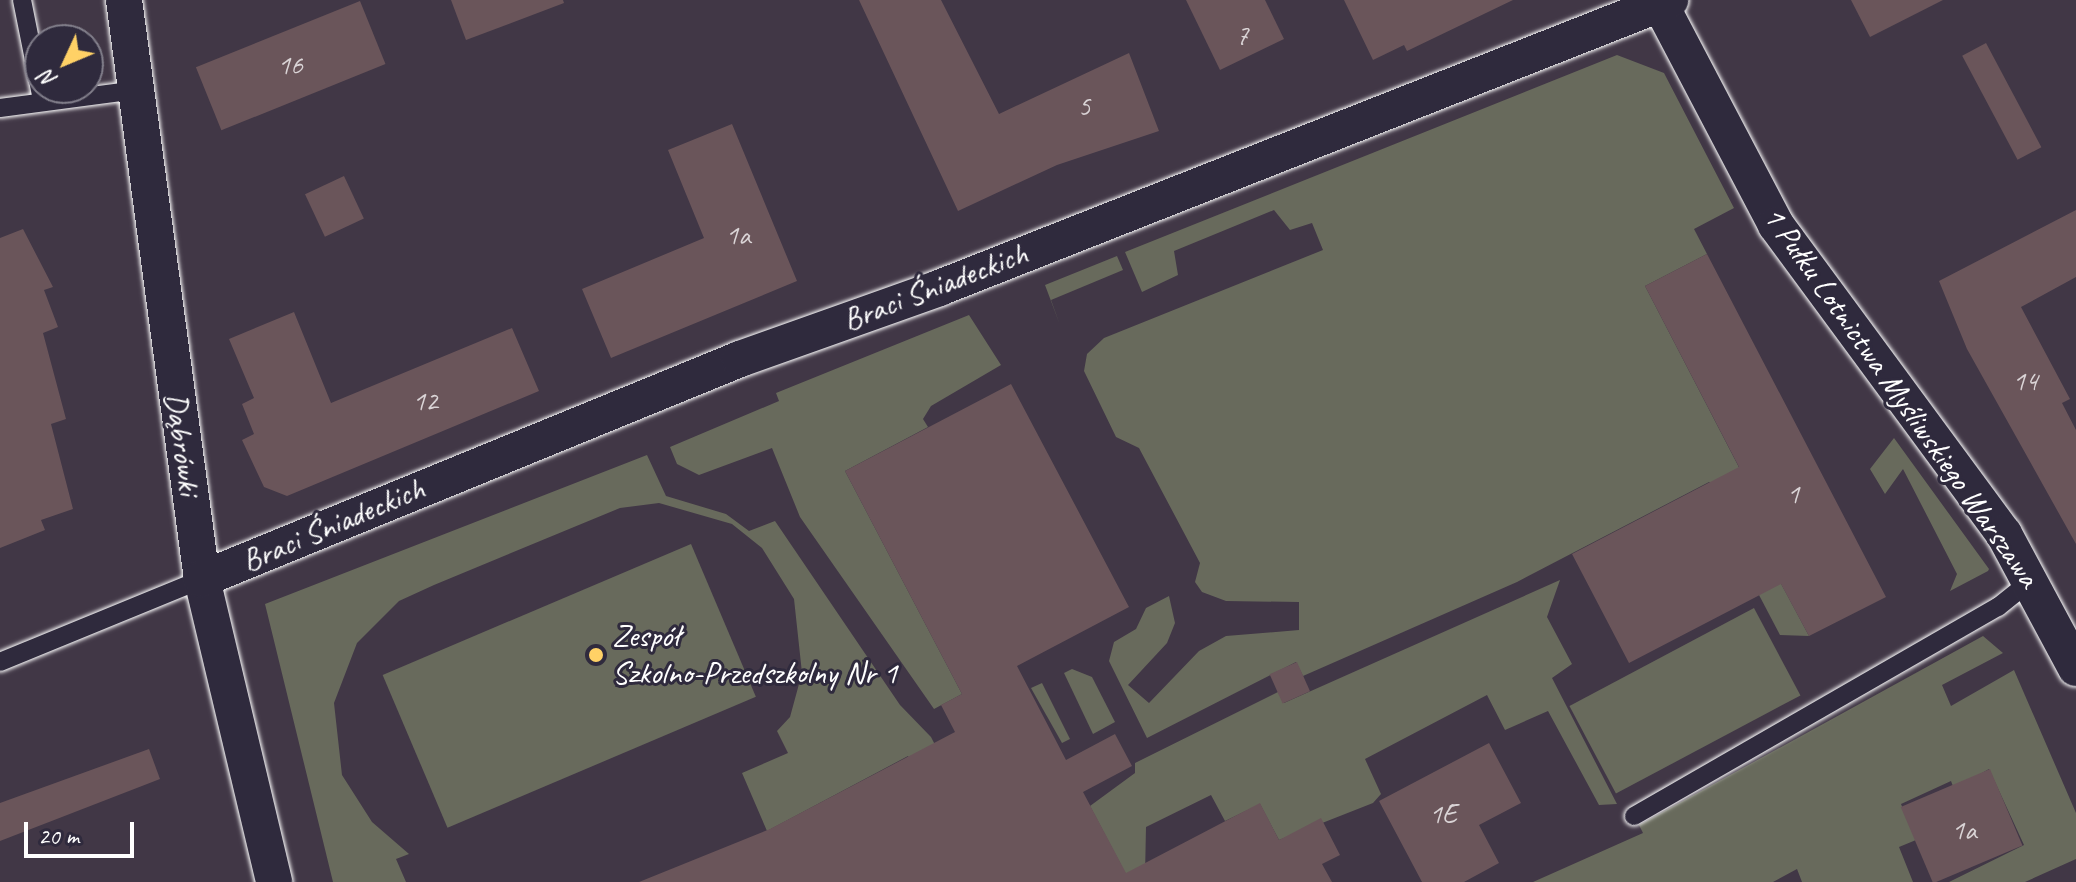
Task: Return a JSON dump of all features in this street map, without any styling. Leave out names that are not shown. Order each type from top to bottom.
[{"type":"street","name":"Dąbrówki","points":[[124,0],[202,579],[274,882]]},
{"type":"street","name":"Braci Śniadeckich","points":[[202,579],[740,359],[939,288],[1662,1]]},
{"type":"street","name":"1 Pułku Lotnictwa Myśliwskiego Warszawa","points":[[1662,1],[1784,237],[2033,579],[2076,668]]},
{"type":"lane","points":[[22,0],[27,24]]},
{"type":"lane","points":[[104,93],[136,90]]},
{"type":"lane","points":[[0,108],[24,103]]},
{"type":"lane","points":[[0,662],[202,579]]},
{"type":"lane","points":[[1634,816],[1998,607],[2033,579]]},
{"type":"green space","points":[[1617,55],[1664,73],[1734,208],[1694,229],[1707,254],[1645,286],[1759,506],[1709,482],[1517,582],[1303,676],[1296,662],[1147,738],[1109,661],[1114,642],[1136,629],[1146,608],[1169,596],[1175,623],[1167,643],[1128,685],[1149,703],[1199,651],[1226,636],[1299,630],[1299,602],[1226,601],[1202,592],[1195,582],[1200,563],[1139,448],[1116,437],[1084,371],[1087,354],[1104,338],[1323,250],[1312,223],[1290,230],[1274,210],[1174,251],[1178,275],[1142,292],[1125,252]]},
{"type":"green space","points":[[1117,256],[1123,270],[1051,300],[1060,325],[1045,285]]},
{"type":"green space","points":[[969,315],[1001,365],[931,406],[923,419],[928,427],[845,471],[962,694],[934,709],[800,517],[772,448],[699,475],[677,464],[670,447],[779,401],[776,393]]},
{"type":"green space","points":[[1894,438],[1989,569],[1950,591],[1957,574],[1903,469],[1885,494],[1870,469]]},
{"type":"green space","points":[[647,455],[666,496],[726,514],[749,531],[775,521],[900,705],[931,737],[1005,882],[974,882],[908,756],[767,831],[742,773],[788,753],[777,731],[790,717],[802,673],[794,599],[762,548],[732,524],[659,503],[620,508],[399,601],[357,643],[334,703],[342,775],[372,822],[409,854],[396,859],[406,882],[333,882],[265,604]]},
{"type":"green space","points":[[1753,531],[1809,636],[1780,635],[1759,595]]},
{"type":"green space","points":[[691,544],[756,697],[447,828],[383,675]]},
{"type":"green space","points":[[1560,580],[1547,617],[1572,664],[1552,678],[1617,804],[1599,805],[1548,711],[1505,730],[1487,695],[1365,759],[1381,794],[1373,803],[1279,840],[1260,804],[1225,821],[1211,795],[1146,827],[1145,876],[1130,882],[1090,806],[1135,773],[1135,763],[1278,692],[1284,703]]},
{"type":"green space","points":[[1754,608],[1800,695],[1616,794],[1569,706]]},
{"type":"green space","points":[[1983,636],[2003,653],[1942,685],[1951,706],[2014,670],[2076,813],[2076,859],[2025,882],[1949,882],[2024,845],[1989,769],[1954,789],[1951,781],[1901,804],[1916,840],[1899,847],[1913,882],[1802,882],[1797,869],[1773,882],[1533,882],[1643,833],[1639,825]]},
{"type":"green space","points":[[1072,669],[1092,677],[1115,722],[1093,734],[1064,673]]},
{"type":"green space","points":[[1042,683],[1070,739],[1062,743],[1031,688]]},
{"type":"building","points":[[451,0],[563,0],[564,3],[466,40]]},
{"type":"building","points":[[859,0],[941,0],[999,114],[1129,53],[1159,131],[1057,165],[958,211]]},
{"type":"building","points":[[1186,0],[1265,0],[1284,39],[1220,70]]},
{"type":"building","points":[[1344,0],[1513,0],[1407,51],[1404,45],[1373,60]]},
{"type":"building","points":[[1851,0],[1943,0],[1870,37]]},
{"type":"building","points":[[360,1],[385,64],[221,130],[196,67]]},
{"type":"building","points":[[1986,43],[2041,147],[2018,160],[1962,56]]},
{"type":"building","points":[[732,124],[797,281],[611,358],[582,289],[704,238],[668,150]]},
{"type":"building","points":[[344,176],[364,219],[325,237],[305,194]]},
{"type":"building","points":[[2076,210],[2076,277],[2021,307],[2070,399],[2062,403],[2076,430],[2076,544],[1967,349],[1939,281]]},
{"type":"building","points":[[23,229],[53,287],[44,290],[58,327],[43,333],[66,419],[51,424],[73,509],[41,520],[45,530],[0,548],[0,238]]},
{"type":"building","points":[[1707,254],[1886,597],[1809,636],[1781,584],[1629,663],[1572,554],[1739,467],[1645,286]]},
{"type":"building","points":[[294,312],[331,403],[512,328],[539,391],[287,496],[264,487],[242,440],[254,434],[242,404],[254,398],[229,339]]},
{"type":"building","points":[[1011,384],[1129,607],[1017,666],[1066,760],[1115,734],[1132,766],[1083,792],[1126,873],[1260,803],[1279,840],[1321,818],[1340,855],[1322,864],[1332,882],[639,882],[770,829],[955,732],[941,705],[962,694],[845,471]]},
{"type":"building","points":[[1297,662],[1310,691],[1283,703],[1270,674]]},
{"type":"building","points":[[1489,743],[1521,803],[1479,825],[1499,863],[1464,882],[1422,882],[1379,801]]},
{"type":"building","points":[[149,749],[160,779],[0,841],[0,803]]},
{"type":"building","points":[[1990,769],[2022,845],[1933,882],[1901,807]]},
{"type":"place","name":"Zespół Szkolno-Przedszkolny Nr 1","points":[[596,655]]}]
